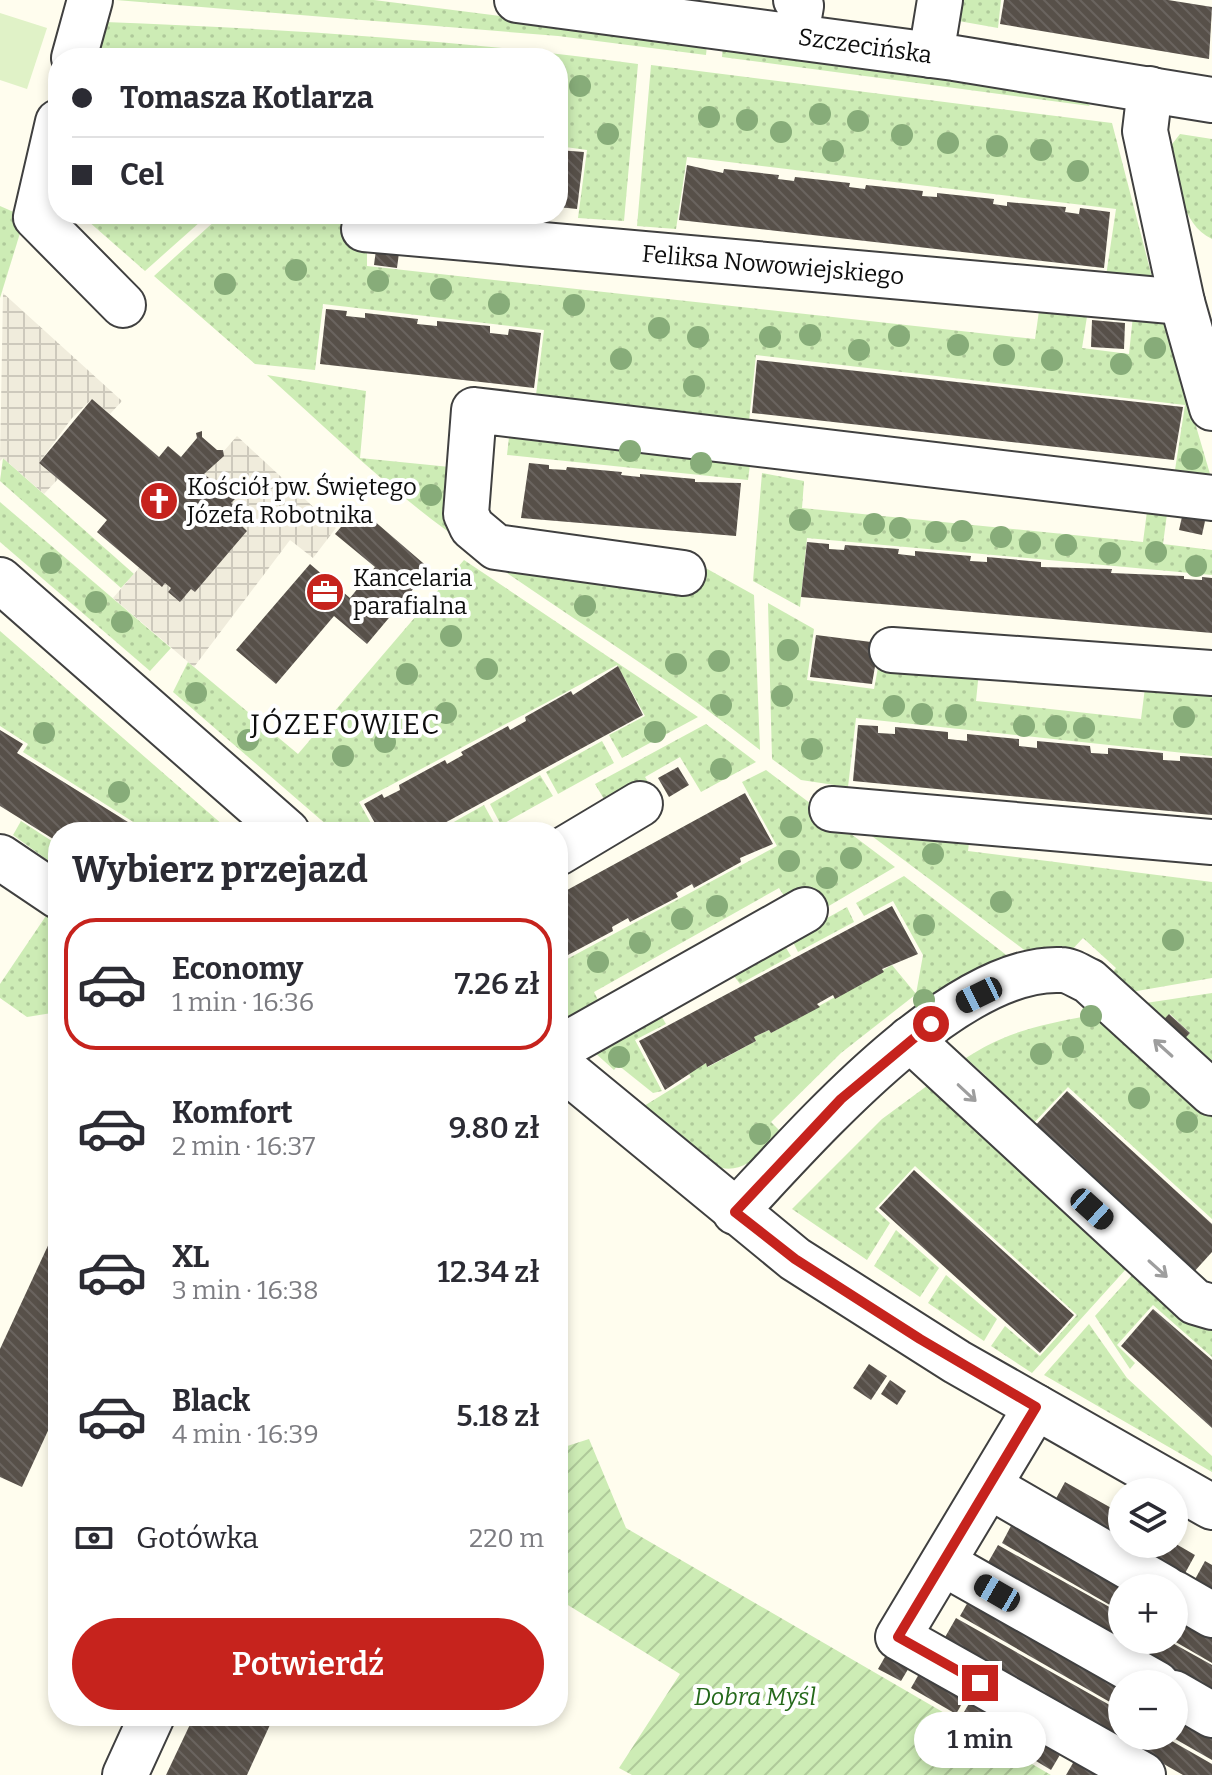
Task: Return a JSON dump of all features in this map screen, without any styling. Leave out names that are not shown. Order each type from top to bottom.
[{"type":"street","points":[[77,48],[90,0]]},
{"type":"street","name":"Szczecińska","points":[[517,0],[796,18],[931,55],[1212,100]]},
{"type":"street","points":[[931,55],[940,0]]},
{"type":"street","points":[[1150,89],[1145,131],[1182,302],[1212,408]]},
{"type":"street","points":[[48,165],[36,217],[123,305]]},
{"type":"street","name":"Feliksa Nowowiejskiego","points":[[364,229],[1182,302]]},
{"type":"street","points":[[683,573],[496,547],[482,536],[466,514],[474,410],[1212,498]]},
{"type":"street","points":[[0,580],[267,822]]},
{"type":"street","points":[[892,650],[1212,673]]},
{"type":"street","points":[[568,847],[640,804]]},
{"type":"street","points":[[832,809],[1212,842]]},
{"type":"street","points":[[0,857],[48,889]]},
{"type":"street","points":[[568,1043],[805,910]]},
{"type":"street","points":[[735,1212],[841,1099],[910,1039],[952,1008],[1039,971],[1064,970],[1089,981],[1212,1093]]},
{"type":"street","points":[[910,1039],[1195,1302],[1212,1307]]},
{"type":"street","points":[[568,1072],[795,1259],[920,1339],[1212,1507]]},
{"type":"street","points":[[1036,1407],[898,1637],[1143,1775]]},
{"type":"street","points":[[989,1486],[1141,1574]]},
{"type":"street","points":[[943,1563],[1132,1670]]},
{"type":"street","points":[[1188,1601],[1212,1615]]},
{"type":"street","points":[[1188,1701],[1212,1715]]},
{"type":"street","points":[[125,1775],[147,1726]]},
{"type":"green space","points":[[116,0],[374,0],[707,42],[706,55],[558,36]]},
{"type":"green space","points":[[955,0],[1001,0],[998,28],[953,20]]},
{"type":"green space","points":[[0,13],[47,28],[27,89],[0,80]]},
{"type":"green space","points":[[105,22],[239,28],[505,48],[93,48]]},
{"type":"green space","points":[[723,44],[1077,94],[1090,106],[722,57]]},
{"type":"green space","points":[[568,56],[638,64],[624,221],[578,218],[587,150],[568,147]]},
{"type":"green space","points":[[651,65],[1112,123],[1153,281],[1106,276],[1116,209],[687,157],[676,229],[637,226]]},
{"type":"green space","points":[[1180,134],[1212,139],[1212,239],[1193,223],[1182,200],[1169,148]]},
{"type":"green space","points":[[0,206],[25,217],[0,298]]},
{"type":"green space","points":[[91,224],[198,224],[145,271]]},
{"type":"green space","points":[[211,224],[362,224],[367,238],[367,266],[1035,339],[1041,297],[1089,304],[1082,348],[1129,354],[1134,306],[1162,310],[1210,474],[1175,470],[1185,405],[756,355],[749,421],[536,395],[544,330],[323,304],[315,370],[255,364],[154,276]]},
{"type":"green space","points":[[267,375],[366,391],[360,458],[460,468],[465,528],[693,561],[754,595],[760,750],[683,692],[485,558],[423,512],[355,455]]},
{"type":"green space","points":[[511,419],[752,449],[748,480],[507,455]]},
{"type":"green space","points":[[3,458],[134,574],[121,588],[0,481]]},
{"type":"green space","points":[[762,473],[804,481],[802,508],[1143,542],[1149,496],[1169,499],[1163,544],[1212,550],[1212,575],[807,538],[800,607],[753,581]]},
{"type":"green space","points":[[0,502],[171,648],[150,671],[0,542]]},
{"type":"green space","points":[[464,560],[698,717],[622,758],[609,735],[645,716],[617,665],[359,802],[370,822],[323,822],[173,692],[188,662],[298,754]]},
{"type":"green space","points":[[768,603],[814,629],[807,680],[874,689],[880,657],[979,671],[976,701],[1141,719],[1146,680],[1212,685],[1212,756],[856,718],[848,787],[801,780],[772,759]]},
{"type":"green space","points":[[0,631],[220,822],[133,822],[23,752],[28,744],[0,726]]},
{"type":"green space","points":[[706,724],[756,762],[701,792],[680,757],[645,777],[650,785],[610,809],[595,784]]},
{"type":"green space","points":[[602,741],[614,763],[558,794],[546,772]]},
{"type":"green space","points":[[766,770],[895,867],[822,910],[790,905],[779,888],[594,992],[603,1010],[573,1031],[568,1027],[568,959],[777,846],[742,782]]},
{"type":"green space","points":[[540,775],[553,796],[506,822],[499,822],[490,804]]},
{"type":"green space","points":[[484,805],[493,822],[454,822]]},
{"type":"green space","points":[[845,816],[971,827],[968,851],[1212,882],[1212,978],[1114,995],[1102,984],[1116,968],[1083,938],[1068,954],[1035,958]]},
{"type":"green space","points":[[21,821],[48,839],[48,861],[13,835]]},
{"type":"green space","points":[[904,876],[1018,964],[930,1015],[915,995],[841,1053],[771,1122],[782,1133],[744,1165],[725,1169],[714,1166],[644,1106],[691,1077],[688,1073],[706,1063],[708,1067],[756,1041],[754,1037],[769,1030],[771,1033],[892,965],[916,994],[923,955],[893,901],[864,916],[856,903]]},
{"type":"green space","points":[[847,907],[854,922],[798,952],[791,938]]},
{"type":"green space","points":[[48,913],[48,1014],[27,1017],[0,998],[0,984]]},
{"type":"green space","points":[[783,943],[791,956],[740,984],[731,972]]},
{"type":"green space","points":[[1212,993],[1212,1068],[1174,1050],[1190,1033],[1170,1014],[1153,1031],[1126,1006]]},
{"type":"green space","points":[[659,1012],[666,1024],[635,1040],[662,1091],[653,1093],[618,1065],[614,1070],[593,1051]]},
{"type":"green space","points":[[1107,1012],[1212,1104],[1212,1219],[1068,1087],[1029,1128],[972,1091],[986,1076],[968,1060],[954,1075],[949,1070],[987,1045],[1024,1030]]},
{"type":"green space","points":[[939,1077],[1136,1258],[1032,1373],[991,1346],[1005,1326],[1040,1356],[1077,1315],[915,1166],[875,1209],[890,1223],[867,1260],[792,1209],[882,1119]]},
{"type":"green space","points":[[896,1230],[939,1268],[920,1297],[874,1266]]},
{"type":"green space","points":[[1144,1262],[1212,1324],[1212,1357],[1153,1305],[1117,1345],[1135,1363],[1130,1369],[1095,1316]]},
{"type":"green space","points":[[946,1275],[997,1319],[984,1341],[928,1303]]},
{"type":"green space","points":[[1089,1324],[1127,1378],[1212,1456],[1212,1472],[1044,1375]]},
{"type":"green space","name":"Dobra Myśl","points":[[589,1439],[626,1528],[1051,1775],[632,1775],[619,1768],[680,1674],[568,1605],[568,1446]]},
{"type":"shaded area","points":[[3,293],[122,401],[110,414],[92,399],[72,418],[39,463],[58,479],[44,494],[3,458],[0,461]]},
{"type":"shaded area","points":[[237,436],[336,528],[313,558],[290,540],[194,667],[113,598],[139,568],[161,586],[165,583],[171,588],[168,592],[191,589],[246,531],[242,526],[251,514],[231,503],[234,499],[204,474]]},
{"type":"building","points":[[1004,0],[1168,0],[1212,7],[1209,59],[1000,24]]},
{"type":"building","points":[[568,151],[584,152],[577,209],[568,208]]},
{"type":"building","points":[[687,165],[723,173],[724,169],[779,175],[778,179],[794,181],[795,177],[850,183],[849,187],[865,189],[866,185],[923,191],[922,196],[937,197],[937,193],[994,199],[993,204],[1007,206],[1007,202],[1066,207],[1065,212],[1079,214],[1080,208],[1110,212],[1104,268],[679,220]]},
{"type":"building","points":[[377,242],[400,245],[397,268],[374,265]]},
{"type":"building","points":[[326,309],[347,311],[346,316],[365,318],[365,313],[418,319],[417,324],[437,326],[437,321],[490,326],[490,333],[508,335],[509,329],[541,333],[534,388],[320,364]]},
{"type":"building","points":[[1092,320],[1125,323],[1124,349],[1091,347]]},
{"type":"building","points":[[757,360],[1183,407],[1174,460],[752,413]]},
{"type":"building","name":"Kościół pw. Świętego Józefa Robotnika","points":[[92,399],[159,457],[168,446],[181,457],[197,438],[196,433],[202,431],[202,437],[217,450],[223,450],[224,456],[204,474],[235,499],[231,503],[251,515],[242,526],[247,531],[195,592],[191,589],[180,602],[168,592],[171,588],[165,583],[162,587],[97,532],[107,520],[39,463]]},
{"type":"building","points":[[529,463],[549,465],[549,469],[566,470],[567,467],[622,472],[621,475],[640,477],[640,474],[695,479],[695,482],[741,483],[736,536],[521,518]]},
{"type":"building","points":[[358,507],[430,569],[367,644],[334,616],[276,684],[236,650],[310,564],[350,598],[375,567],[335,534]]},
{"type":"building","points":[[1184,508],[1207,512],[1202,535],[1179,530]]},
{"type":"building","points":[[807,542],[829,544],[829,549],[844,550],[845,545],[899,549],[898,554],[915,556],[915,551],[971,556],[970,561],[987,562],[987,557],[1041,562],[1041,567],[1112,569],[1111,573],[1184,576],[1184,579],[1212,578],[1212,633],[801,597]]},
{"type":"building","points":[[816,635],[879,643],[872,684],[810,677]]},
{"type":"building","points":[[618,666],[643,715],[446,822],[374,822],[364,804],[382,794],[384,798],[400,790],[399,785],[445,760],[447,764],[463,755],[461,752],[508,726],[510,730],[526,721],[525,717],[571,691],[573,695]]},
{"type":"building","points":[[858,725],[878,726],[878,733],[895,734],[895,727],[948,732],[948,739],[967,741],[967,734],[1019,739],[1019,746],[1037,748],[1037,741],[1090,746],[1091,753],[1108,754],[1108,748],[1163,753],[1163,760],[1180,761],[1180,756],[1212,758],[1212,815],[853,781]]},
{"type":"building","points":[[0,730],[23,744],[17,753],[128,822],[48,822],[48,836],[0,806]]},
{"type":"building","points":[[678,767],[689,785],[669,797],[658,778]]},
{"type":"building","points":[[745,793],[773,844],[740,858],[741,862],[694,888],[692,884],[676,893],[678,897],[630,922],[628,918],[612,927],[613,931],[568,955],[568,890]]},
{"type":"building","points":[[892,906],[918,954],[882,969],[884,972],[835,999],[833,995],[817,1004],[820,1007],[771,1033],[769,1030],[754,1037],[756,1041],[707,1067],[706,1063],[665,1090],[639,1041]]},
{"type":"building","points":[[1169,1014],[1190,1033],[1176,1048],[1155,1029]]},
{"type":"building","points":[[1067,1091],[1212,1224],[1212,1252],[1192,1274],[1033,1128]]},
{"type":"building","points":[[914,1170],[1074,1315],[1040,1353],[879,1208]]},
{"type":"building","points":[[48,1246],[48,1431],[22,1487],[0,1477],[0,1349]]},
{"type":"building","points":[[1153,1309],[1212,1360],[1212,1428],[1121,1346]]},
{"type":"building","points":[[869,1364],[887,1376],[871,1400],[853,1388]]},
{"type":"building","points":[[890,1380],[906,1391],[897,1405],[881,1394]]},
{"type":"building","points":[[1065,1482],[1108,1506],[1108,1535],[1053,1504]]},
{"type":"building","points":[[1013,1522],[1108,1580],[1108,1604],[1002,1543]]},
{"type":"building","points":[[998,1545],[1108,1606],[1108,1635],[986,1566]]},
{"type":"building","points":[[1188,1551],[1195,1555],[1185,1574],[1178,1574],[1149,1558],[1188,1558]]},
{"type":"building","points":[[1205,1561],[1212,1565],[1212,1593],[1193,1583]]},
{"type":"building","points":[[972,1595],[1108,1676],[1108,1701],[960,1616]]},
{"type":"building","points":[[956,1618],[1108,1704],[1108,1732],[944,1639]]},
{"type":"building","points":[[1188,1621],[1212,1635],[1212,1663],[1188,1649]]},
{"type":"building","points":[[890,1648],[913,1661],[901,1681],[878,1669]]},
{"type":"building","points":[[1188,1652],[1212,1665],[1212,1693],[1188,1680],[1188,1670],[1171,1670],[1143,1654]]},
{"type":"building","points":[[923,1667],[968,1693],[956,1714],[911,1688]]},
{"type":"building","points":[[973,1697],[1007,1716],[994,1737],[961,1717]]},
{"type":"building","points":[[1188,1718],[1212,1731],[1212,1760],[1188,1746]]},
{"type":"building","points":[[1019,1722],[1064,1748],[1051,1770],[1006,1743]]},
{"type":"building","points":[[189,1726],[269,1726],[247,1775],[166,1775]]},
{"type":"building","points":[[1139,1750],[1188,1750],[1212,1764],[1212,1775],[1183,1775]]},
{"type":"building","points":[[1077,1756],[1112,1775],[1066,1775]]},
{"type":"place","name":"Kościół pw. Świętego Józefa Robotnika","points":[[159,501]]},
{"type":"place","name":"Kancelaria parafialna","points":[[325,592]]},
{"type":"district","name":"JÓZEFOWIEC","points":[[346,724]]},
{"type":"route","points":[[931,1024],[841,1099],[735,1212],[795,1259],[957,1362],[1036,1407],[898,1637],[980,1683]]}]
